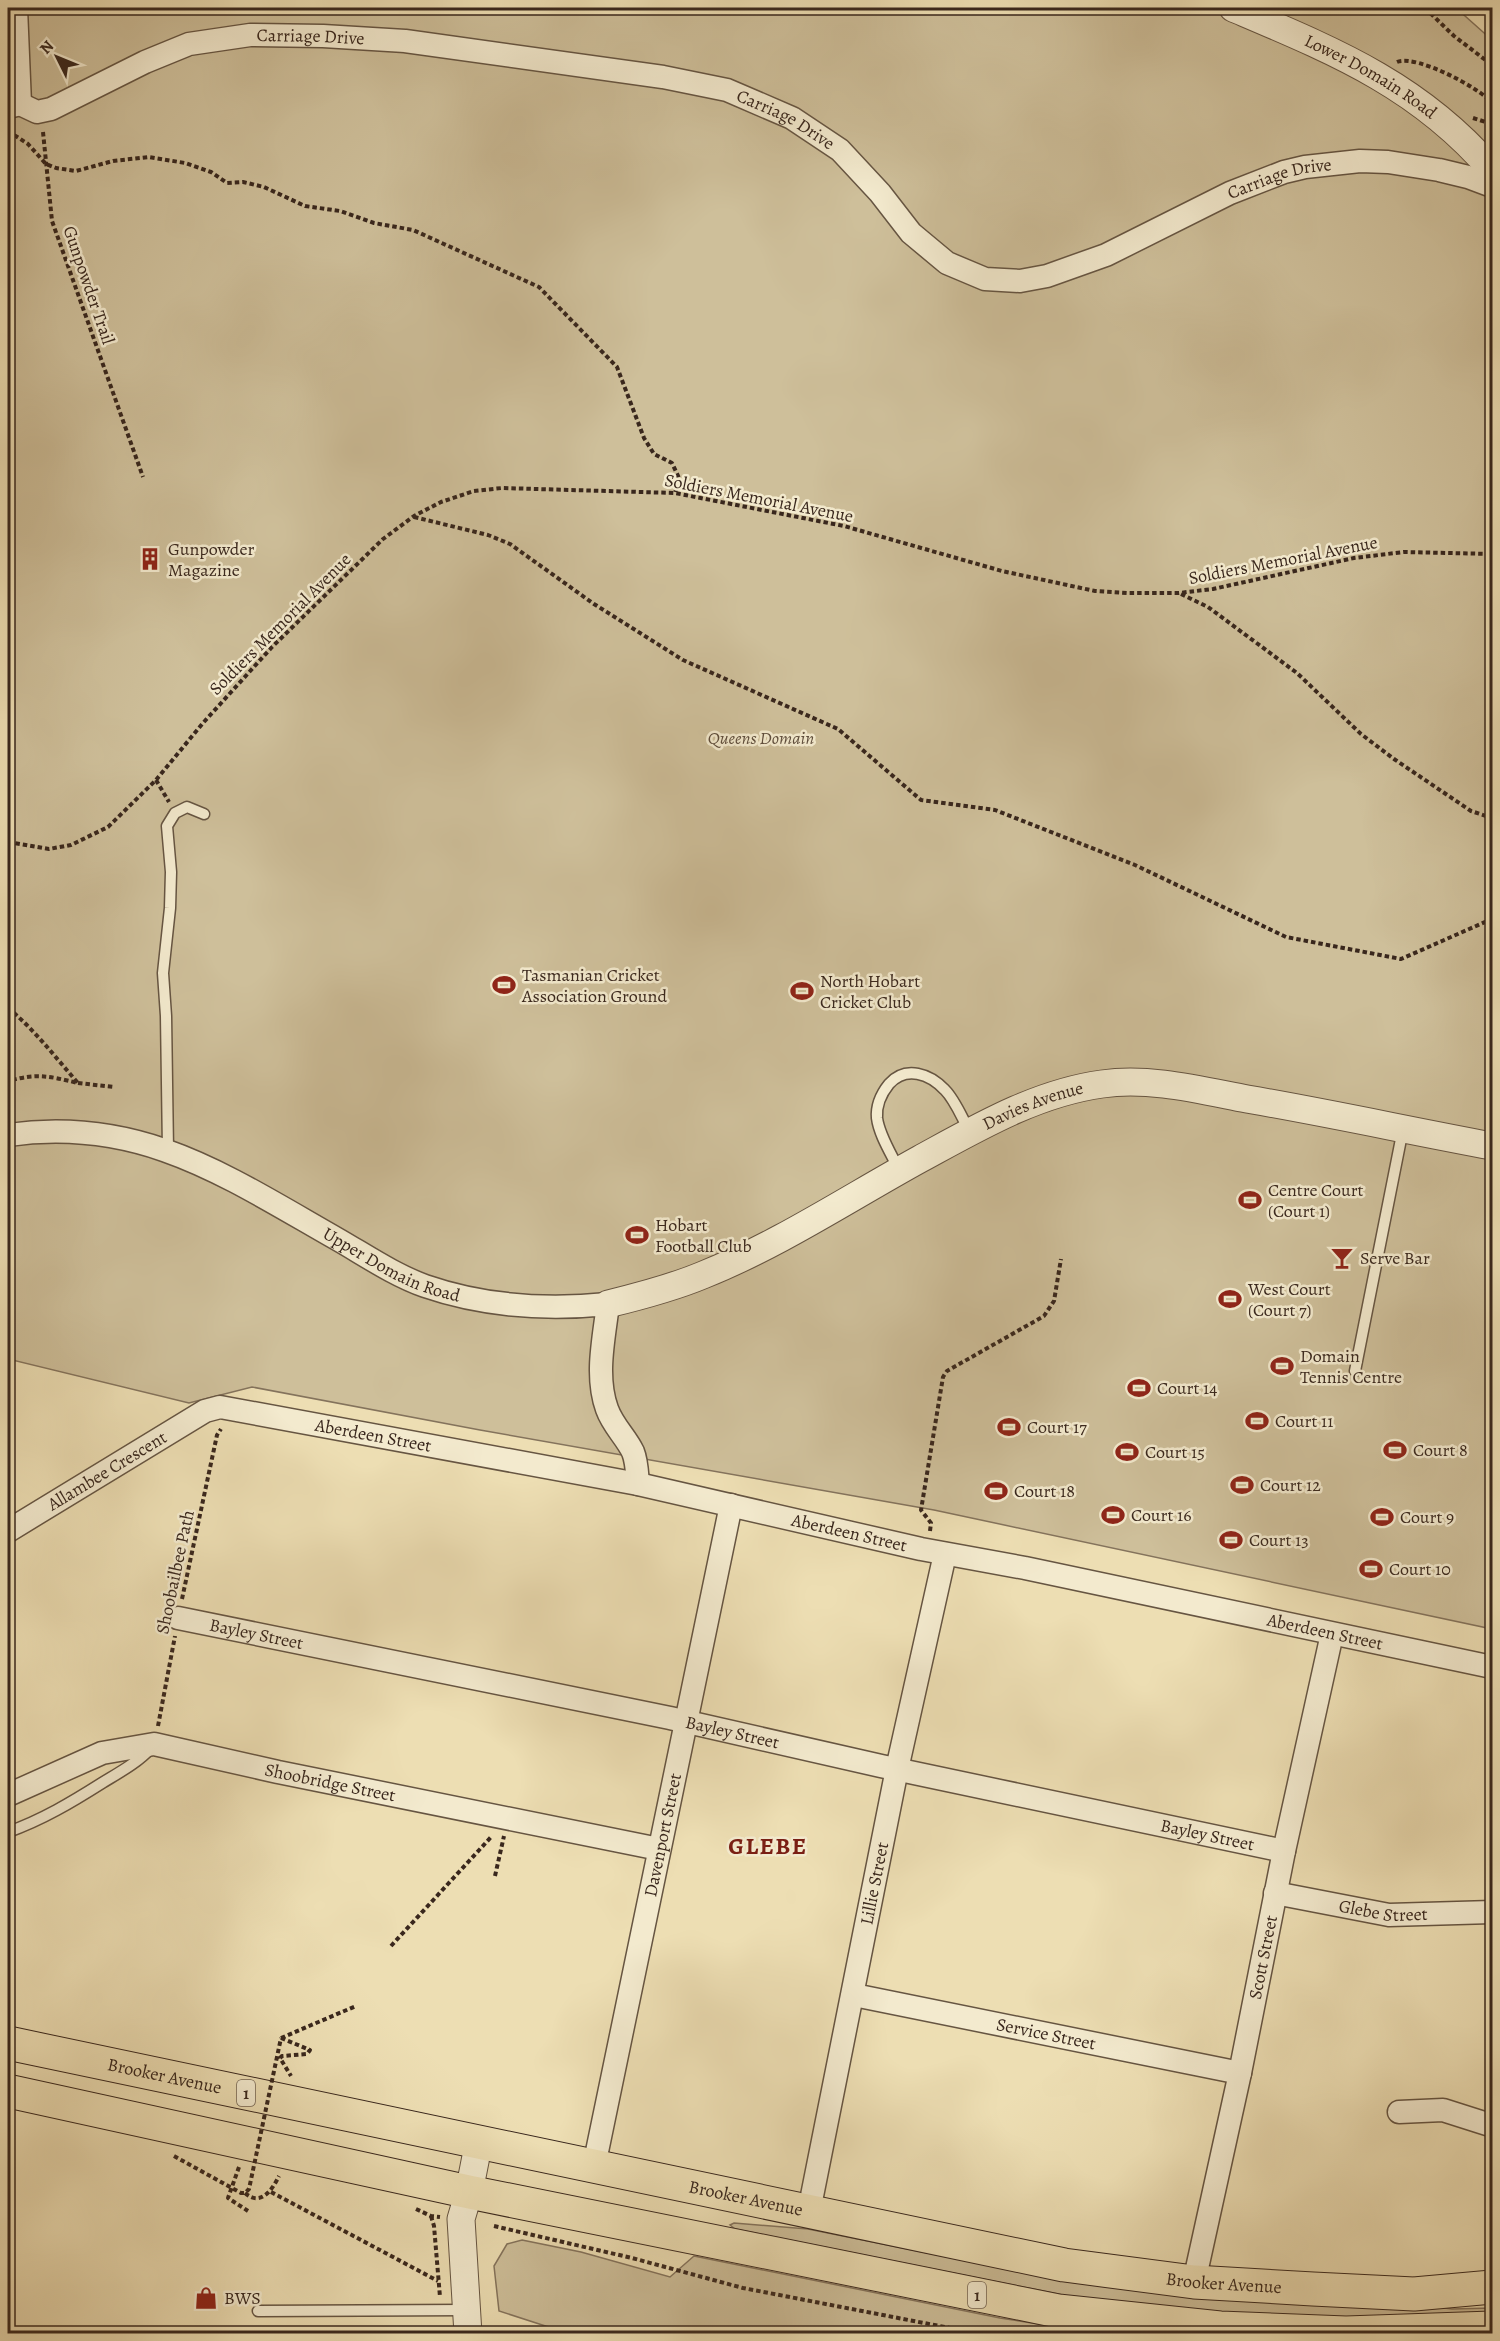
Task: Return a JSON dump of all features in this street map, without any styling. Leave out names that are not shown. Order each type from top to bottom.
[{"type":"highway","name":"Brooker Avenue","points":[[8,2043],[1064,2265],[1194,2282],[1414,2294],[1490,2288]]},
{"type":"highway","name":"1","points":[[8,2091],[465,2206],[1058,2311],[1220,2328],[1346,2333],[1492,2328]]},
{"type":"highway","points":[[1346,2333],[1351,2334]]},
{"type":"street","points":[[14,105],[16,8]]},
{"type":"street","name":"Lower Domain Road","points":[[1233,8],[1323,46],[1373,72],[1427,107],[1492,170]]},
{"type":"street","name":"Carriage Drive","points":[[14,105],[37,112],[51,109],[145,62],[189,44],[250,35],[323,36],[405,41],[663,77],[727,90],[792,118],[840,150],[880,192],[911,233],[948,263],[985,279],[1020,281],[1047,276],[1106,255],[1230,193],[1284,172],[1305,167],[1360,161],[1388,162],[1439,170],[1492,186]]},
{"type":"street","name":"Davies Avenue","points":[[608,1304],[658,1292],[705,1275],[812,1220],[970,1131],[1011,1112],[1078,1088],[1104,1083],[1132,1082],[1211,1092],[1492,1146]]},
{"type":"street","name":"Upper Domain Road","points":[[8,1135],[59,1131],[84,1132],[119,1137],[168,1150],[240,1184],[392,1270],[424,1285],[453,1293],[524,1306],[566,1308],[608,1304]]},
{"type":"street","points":[[608,1304],[601,1381],[606,1407],[614,1425],[633,1452],[638,1484]]},
{"type":"street","name":"Aberdeen Street","points":[[205,1411],[220,1407],[234,1409],[638,1484],[945,1554],[1025,1568],[1492,1667]]},
{"type":"street","name":"Allambee Crescent","points":[[8,1532],[205,1411]]},
{"type":"street","name":"Davenport Street","points":[[594,2166],[731,1504]]},
{"type":"street","name":"Lillie Street","points":[[809,2211],[854,1995],[897,1769],[945,1554]]},
{"type":"street","name":"Bayley Street","points":[[178,1618],[686,1721],[897,1769],[1284,1851]]},
{"type":"street","name":"Scott Street","points":[[1194,2282],[1240,2073],[1275,1893],[1332,1634]]},
{"type":"street","name":"Shoobridge Street","points":[[8,1796],[102,1753],[154,1744],[659,1849]]},
{"type":"street","name":"Glebe Street","points":[[1275,1893],[1389,1916],[1492,1912]]},
{"type":"street","name":"Service Street","points":[[854,1995],[1240,2073]]},
{"type":"street","points":[[1399,2112],[1443,2110],[1492,2124]]},
{"type":"street","points":[[467,2322],[465,2206],[479,2141]]},
{"type":"lane","points":[[168,1150],[163,973],[171,872],[167,826],[175,813],[188,807],[204,814]]},
{"type":"lane","points":[[899,1170],[878,1122],[877,1107],[888,1085],[899,1074],[914,1072],[931,1079],[947,1092],[970,1131]]},
{"type":"lane","points":[[1355,1371],[1403,1129]]},
{"type":"lane","points":[[8,1832],[29,1825],[66,1806],[140,1760],[154,1744]]},
{"type":"lane","points":[[258,2311],[467,2322]]},
{"type":"path","points":[[1425,8],[1454,36],[1492,65]]},
{"type":"path","points":[[1373,72],[1402,60],[1430,66],[1485,95],[1492,103]]},
{"type":"path","name":"Gunpowder Trail","points":[[14,105],[45,135],[52,221],[142,477]]},
{"type":"path","points":[[8,131],[28,144],[46,164],[56,168],[76,171],[113,161],[149,157],[185,162],[211,172],[227,183],[243,182],[264,187],[305,206],[340,211],[374,223],[412,230],[539,287],[617,367],[644,438],[654,454],[672,463],[679,477],[675,493]]},
{"type":"path","name":"Soldiers Memorial Avenue","points":[[8,842],[49,849],[70,845],[108,827],[128,810],[156,780],[203,723],[272,647],[383,539],[414,516],[441,502],[463,495],[502,488],[675,493],[844,526],[1002,571],[1095,591],[1128,593],[1179,593],[1213,589],[1354,558],[1404,552],[1492,554]]},
{"type":"path","points":[[414,516],[488,535],[510,544],[594,604],[683,660],[838,729],[921,800],[995,810],[1135,865],[1286,937],[1401,960],[1492,919]]},
{"type":"path","points":[[1179,593],[1208,607],[1297,673],[1361,734],[1403,765],[1471,811],[1492,818]]},
{"type":"path","points":[[156,780],[175,813]]},
{"type":"path","points":[[8,1008],[44,1042],[78,1083]]},
{"type":"path","points":[[8,1081],[25,1076],[44,1075],[78,1083],[114,1087]]},
{"type":"path","points":[[929,1535],[931,1523],[921,1510],[943,1377],[947,1371],[1044,1316],[1054,1301],[1061,1259]]},
{"type":"path","name":"Shoobailbee Path","points":[[154,1744],[217,1436],[234,1409]]},
{"type":"path","points":[[495,1876],[508,1818]]},
{"type":"path","points":[[391,1946],[508,1818]]},
{"type":"path","points":[[280,2038],[356,2006]]},
{"type":"path","points":[[280,2038],[310,2049],[307,2054],[279,2058],[310,2106]]},
{"type":"path","points":[[245,2193],[249,2189],[280,2038]]},
{"type":"path","points":[[174,2156],[255,2199],[271,2192],[281,2173],[271,2171]]},
{"type":"path","points":[[230,2162],[240,2165],[228,2198],[248,2211]]},
{"type":"path","points":[[250,2167],[261,2169]]},
{"type":"path","points":[[271,2192],[438,2281],[431,2216]]},
{"type":"path","points":[[413,2207],[431,2216],[465,2206],[632,2258],[743,2288],[981,2334]]},
{"type":"green space","name":"Queens Domain","points":[[8,8],[1456,8],[1492,40],[1492,1629],[934,1510],[480,1430],[252,1387],[189,1403],[8,1359]]},
{"type":"green space","points":[[734,2223],[808,2229],[1062,2280],[1414,2304],[1452,2309],[1492,2308],[1492,2316],[1312,2318],[1208,2312],[1078,2298],[735,2229],[730,2225]]},
{"type":"green space","points":[[522,2240],[581,2252],[670,2277],[694,2256],[1000,2318],[1095,2333],[567,2333],[499,2311],[494,2266],[507,2244]]},
{"type":"place","name":"Gunpowder Magazine","points":[[150,559]]},
{"type":"place","name":"Tasmanian Cricket Association Ground","points":[[504,985]]},
{"type":"place","name":"North Hobart Cricket Club","points":[[802,991]]},
{"type":"place","name":"Centre Court (Court 1)","points":[[1250,1200]]},
{"type":"place","name":"Hobart Football Club","points":[[637,1235]]},
{"type":"place","name":"Serve Bar","points":[[1342,1258]]},
{"type":"place","name":"West Court (Court 7)","points":[[1230,1299]]},
{"type":"place","name":"Domain Tennis Centre","points":[[1282,1366]]},
{"type":"place","name":"Court 14","points":[[1139,1388]]},
{"type":"place","name":"Court 11","points":[[1257,1421]]},
{"type":"place","name":"Court 17","points":[[1009,1427]]},
{"type":"place","name":"Court 8","points":[[1395,1450]]},
{"type":"place","name":"Court 15","points":[[1127,1452]]},
{"type":"place","name":"Court 12","points":[[1242,1485]]},
{"type":"place","name":"Court 18","points":[[996,1491]]},
{"type":"place","name":"Court 16","points":[[1113,1515]]},
{"type":"place","name":"Court 9","points":[[1382,1517]]},
{"type":"place","name":"Court 13","points":[[1231,1540]]},
{"type":"place","name":"Court 10","points":[[1371,1569]]},
{"type":"place","name":"BWS","points":[[206,2298]]},
{"type":"district","name":"GLEBE","points":[[768,1846]]}]
